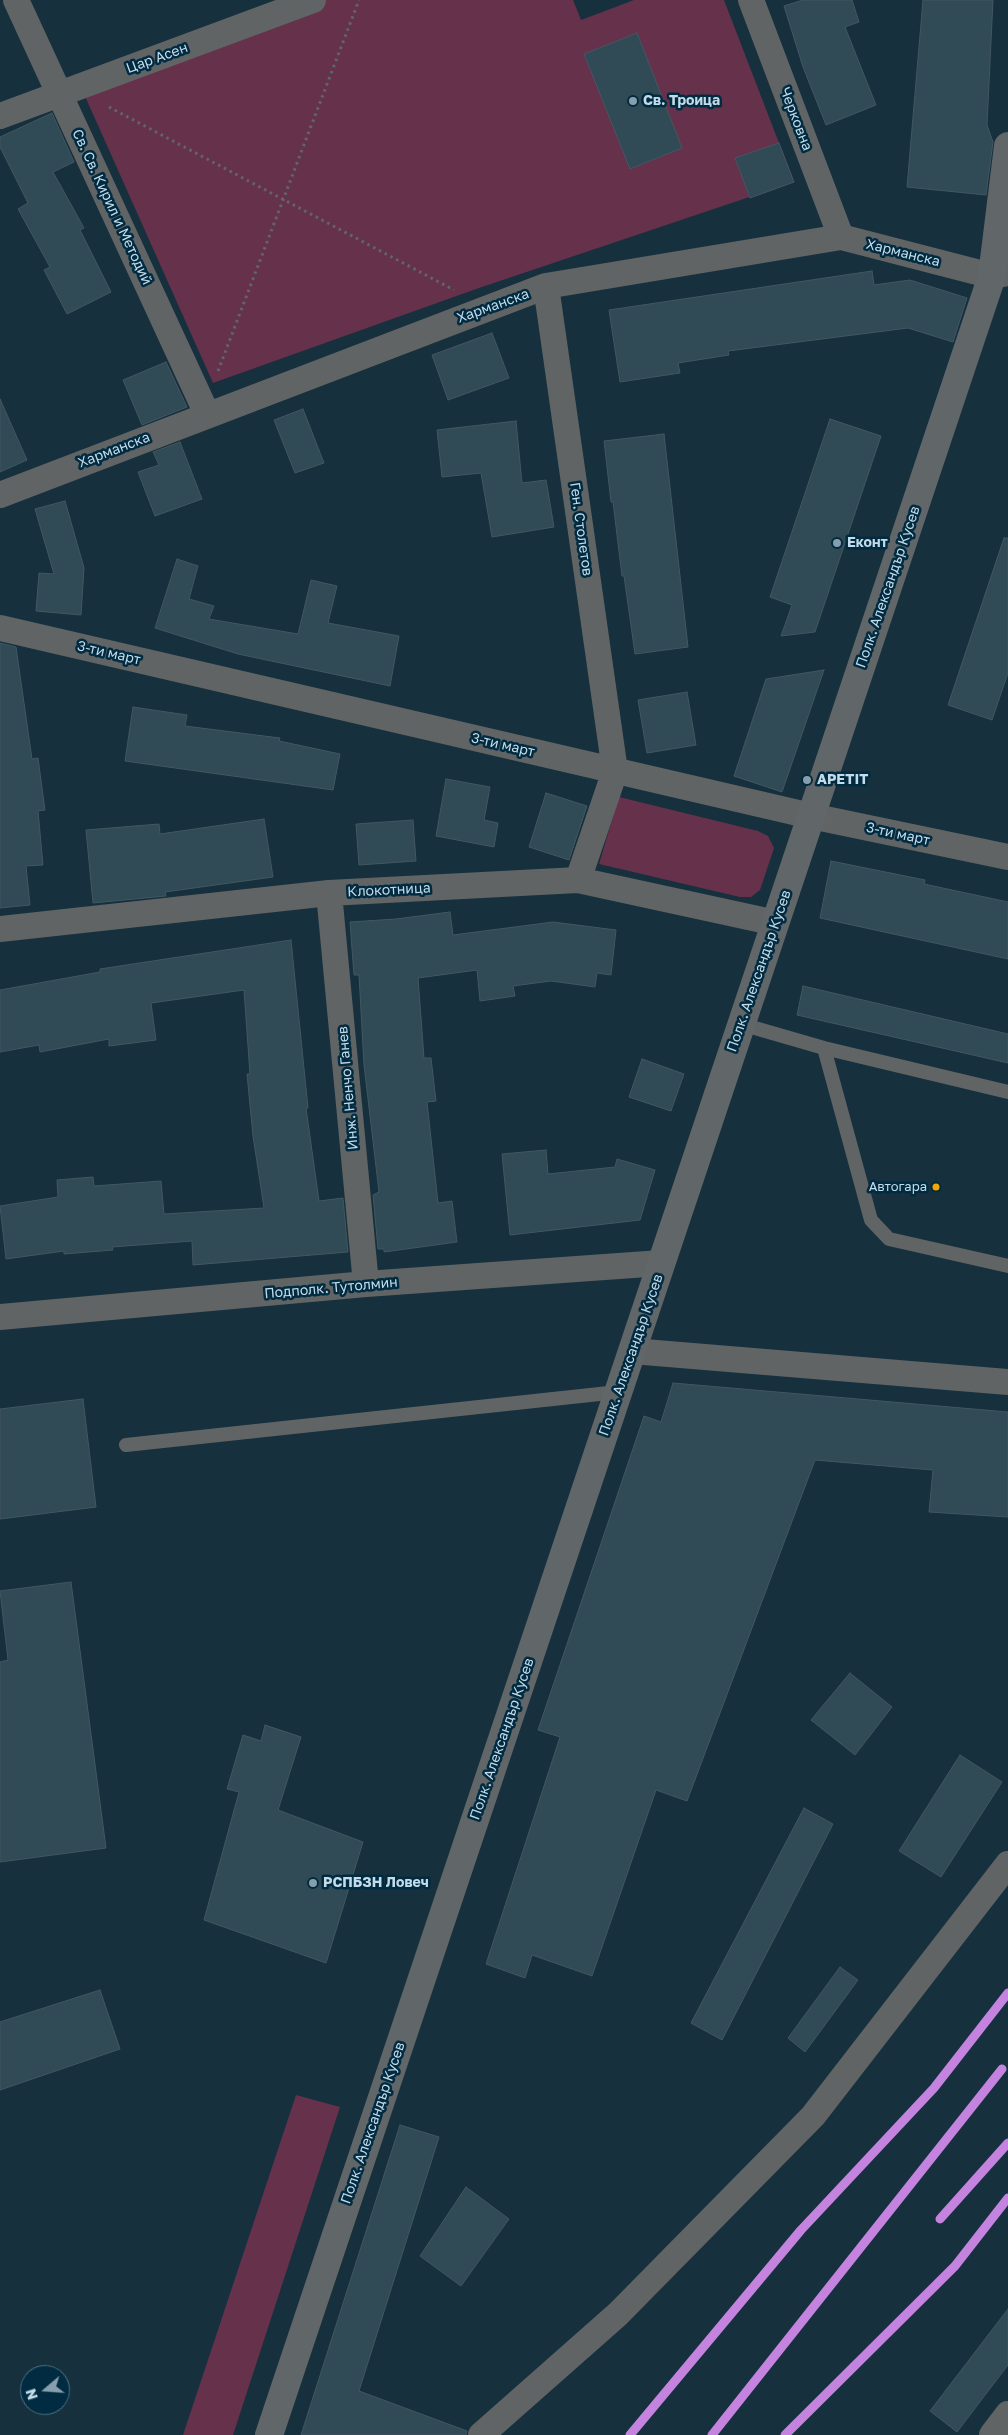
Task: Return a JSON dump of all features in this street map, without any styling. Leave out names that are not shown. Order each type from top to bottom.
[{"type":"street","name":"Св. Св. Кирил и Методий","points":[[16,0],[207,414]]},
{"type":"street","name":"Черковна","points":[[751,0],[841,237]]},
{"type":"street","name":"Цар Асен","points":[[0,116],[305,2]]},
{"type":"street","name":"Полк. Александър Кусев","points":[[269,2435],[811,816],[1003,278],[1008,146]]},
{"type":"street","name":"Харманска","points":[[0,495],[207,414],[546,286],[841,237],[1003,278]]},
{"type":"street","name":"Ген. Столетов","points":[[546,286],[615,771]]},
{"type":"street","name":"3-ти март","points":[[0,628],[811,816],[1008,857]]},
{"type":"street","points":[[578,880],[615,771]]},
{"type":"street","name":"Клокотница","points":[[0,929],[329,893],[578,880],[776,923]]},
{"type":"street","name":"Инж. Ненчо Ганев","points":[[329,893],[366,1284]]},
{"type":"street","name":"Подполк. Тутолмин","points":[[0,1317],[366,1284],[662,1263]]},
{"type":"street","points":[[632,1351],[1008,1382]]},
{"type":"street","points":[[481,2435],[618,2314],[813,2116],[1008,1864]]},
{"type":"street","points":[[992,2435],[1008,2414]]},
{"type":"lane","points":[[742,1024],[824,1048],[1008,1092]]},
{"type":"lane","points":[[824,1048],[871,1220],[889,1239],[1008,1266]]},
{"type":"lane","points":[[126,1445],[618,1392]]},
{"type":"path","points":[[217,374],[359,0]]},
{"type":"path","points":[[102,103],[462,294]]},
{"type":"shaded area","points":[[326,0],[573,0],[581,20],[634,0],[724,0],[794,182],[479,288],[213,383],[84,94]]},
{"type":"shaded area","points":[[619,797],[758,831],[768,836],[774,848],[760,890],[751,897],[740,897],[599,864]]},
{"type":"shaded area","points":[[296,2095],[340,2107],[233,2435],[183,2435]]},
{"type":"building","points":[[803,0],[852,0],[859,22],[845,27],[876,105],[826,125],[803,67],[784,6]]},
{"type":"building","points":[[923,0],[993,0],[987,125],[993,142],[986,195],[907,187]]},
{"type":"building","name":"Св. Троица","points":[[637,33],[682,148],[630,169],[584,54]]},
{"type":"building","points":[[52,113],[74,162],[53,172],[84,228],[80,230],[111,292],[67,314],[44,270],[50,267],[18,209],[28,203],[0,147],[0,137]]},
{"type":"building","points":[[779,143],[794,182],[750,198],[735,158]]},
{"type":"building","points":[[872,271],[874,285],[910,280],[967,298],[953,342],[908,328],[728,351],[729,355],[678,363],[680,373],[620,382],[609,310]]},
{"type":"building","points":[[492,333],[509,378],[448,400],[432,355]]},
{"type":"building","points":[[166,362],[187,407],[142,425],[123,380]]},
{"type":"building","points":[[0,399],[27,460],[0,472]]},
{"type":"building","points":[[303,409],[324,463],[295,473],[274,420]]},
{"type":"building","points":[[830,419],[881,436],[815,632],[781,636],[792,605],[770,597]]},
{"type":"building","points":[[516,421],[522,483],[546,480],[554,527],[492,537],[481,473],[442,477],[437,430]]},
{"type":"building","points":[[664,434],[688,647],[635,654],[624,576],[622,576],[613,502],[611,502],[604,441]]},
{"type":"building","points":[[180,442],[202,499],[155,516],[138,472],[159,465],[153,452]]},
{"type":"building","points":[[65,501],[84,568],[81,615],[36,611],[39,573],[54,574],[35,509]]},
{"type":"building","points":[[1004,538],[1008,538],[1008,673],[992,720],[948,705]]},
{"type":"building","points":[[177,559],[198,566],[189,599],[214,606],[209,619],[298,634],[311,580],[337,586],[328,623],[399,636],[390,686],[238,654],[155,628]]},
{"type":"building","points":[[0,643],[16,647],[32,759],[38,758],[45,810],[38,811],[43,865],[26,866],[30,905],[0,908]]},
{"type":"building","points":[[824,670],[782,792],[734,776],[766,679]]},
{"type":"building","points":[[687,692],[696,745],[647,753],[638,700]]},
{"type":"building","points":[[133,707],[187,715],[185,726],[280,738],[279,741],[340,754],[333,790],[125,761]]},
{"type":"building","points":[[446,779],[490,787],[484,820],[498,823],[494,847],[436,836]]},
{"type":"building","points":[[546,793],[587,806],[569,860],[529,847]]},
{"type":"building","points":[[264,819],[273,877],[165,892],[166,896],[93,903],[86,830],[159,824],[160,834]]},
{"type":"building","points":[[413,820],[416,861],[359,865],[356,824]]},
{"type":"building","points":[[831,861],[925,880],[924,884],[1008,902],[1008,959],[820,918]]},
{"type":"building","points":[[450,912],[453,935],[553,922],[616,930],[611,975],[597,973],[595,987],[551,981],[513,986],[515,996],[480,1001],[477,970],[418,978],[424,1058],[431,1058],[436,1101],[427,1102],[438,1203],[452,1201],[457,1242],[384,1252],[384,1249],[378,1249],[373,1195],[379,1192],[364,1065],[359,975],[354,975],[350,922],[396,919]]},
{"type":"building","points":[[291,940],[308,1108],[306,1108],[319,1201],[343,1198],[348,1252],[193,1265],[192,1241],[112,1247],[113,1250],[64,1254],[64,1251],[6,1259],[0,1206],[58,1197],[57,1180],[93,1177],[94,1186],[161,1181],[164,1214],[264,1208],[253,1136],[247,1074],[250,1074],[244,990],[151,1003],[156,1040],[109,1046],[109,1039],[40,1052],[39,1045],[0,1052],[0,990],[100,972],[100,969]]},
{"type":"building","points":[[803,986],[1008,1034],[1008,1063],[797,1015]]},
{"type":"building","points":[[642,1059],[684,1074],[671,1111],[629,1097]]},
{"type":"building","points":[[546,1150],[548,1174],[615,1167],[617,1159],[655,1170],[640,1220],[510,1235],[502,1154]]},
{"type":"building","points":[[673,1383],[1008,1412],[1008,1517],[929,1512],[933,1470],[815,1460],[687,1801],[656,1790],[592,1976],[532,1955],[525,1978],[486,1964],[560,1737],[538,1730],[644,1416],[661,1422]]},
{"type":"building","points":[[83,1399],[96,1507],[0,1519],[0,1409]]},
{"type":"building","points":[[71,1582],[106,1848],[0,1862],[0,1662],[8,1660],[0,1591]]},
{"type":"building","points":[[850,1673],[892,1707],[855,1755],[811,1720]]},
{"type":"building","points":[[265,1725],[301,1737],[278,1810],[363,1842],[326,1963],[204,1920],[239,1792],[227,1789],[243,1735],[261,1741]]},
{"type":"building","points":[[960,1755],[1002,1782],[941,1877],[899,1851]]},
{"type":"building","points":[[804,1808],[833,1824],[722,2040],[691,2023]]},
{"type":"building","points":[[840,1967],[858,1980],[805,2052],[788,2038]]},
{"type":"building","points":[[100,1990],[120,2049],[0,2090],[0,2022]]},
{"type":"building","points":[[400,2125],[439,2137],[359,2391],[467,2431],[466,2435],[301,2435]]},
{"type":"building","points":[[466,2187],[509,2219],[461,2286],[420,2256]]},
{"type":"building","points":[[1008,2309],[1008,2365],[957,2432],[930,2411]]},
{"type":"transit line","points":[[630,2435],[801,2230],[934,2088],[1008,1993]]},
{"type":"transit line","points":[[712,2435],[1002,2069]]},
{"type":"transit line","points":[[940,2219],[1008,2143]]},
{"type":"transit line","points":[[785,2435],[955,2266],[1008,2198]]},
{"type":"place","name":"Св. Троица","points":[[633,101]]},
{"type":"place","name":"Еконт","points":[[837,543]]},
{"type":"place","name":"APETIT","points":[[807,780]]},
{"type":"place","name":"Автогара","points":[[936,1187]]},
{"type":"place","name":"РСПБЗН Ловеч","points":[[313,1883]]}]
